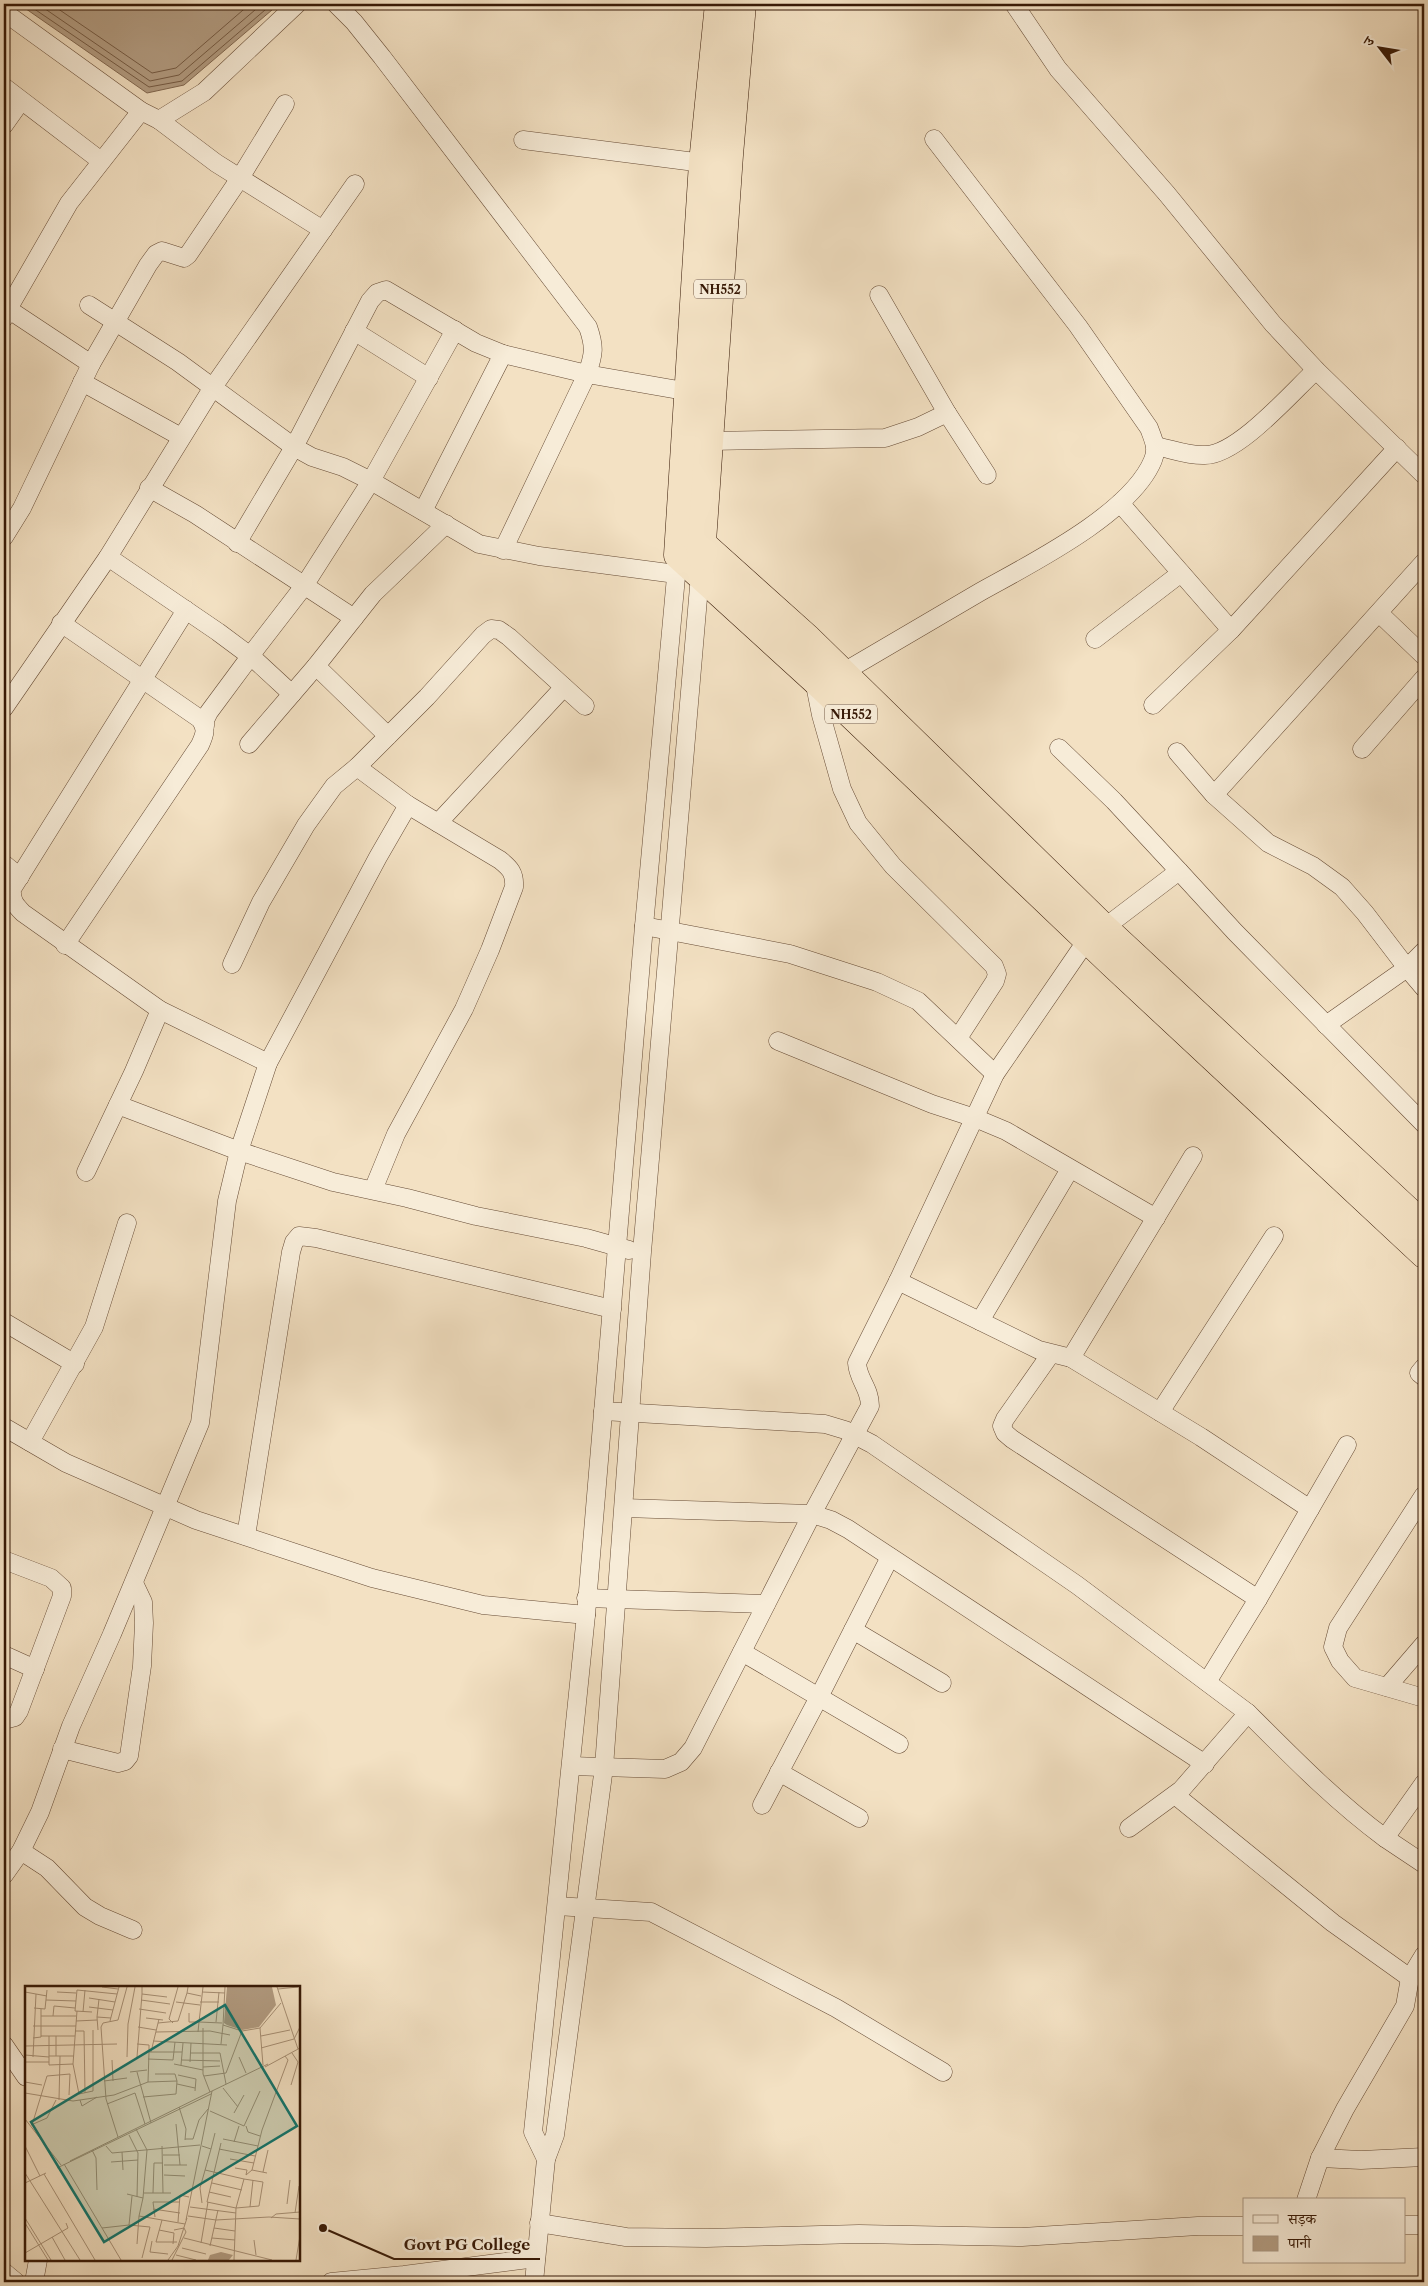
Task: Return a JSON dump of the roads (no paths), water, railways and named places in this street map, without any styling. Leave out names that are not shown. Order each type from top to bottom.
[{"type":"highway","name":"NH552","points":[[719,4],[703,163],[681,525],[685,568],[814,679],[1096,934],[1424,1226]]},
{"type":"highway","name":"NH552","points":[[685,568],[702,543],[729,155],[742,4]]},
{"type":"highway","name":"NH552","points":[[681,525],[842,673],[1096,934],[1424,1254]]},
{"type":"street","points":[[159,120],[204,92],[297,4]]},
{"type":"street","points":[[336,4],[354,22],[382,57],[588,326],[594,342],[593,356],[587,374],[503,550]]},
{"type":"street","points":[[1014,4],[1058,69],[1167,194],[1273,324],[1316,370],[1424,475]]},
{"type":"street","points":[[4,12],[141,111],[159,120],[192,146],[322,230]]},
{"type":"street","points":[[4,87],[101,161]]},
{"type":"street","points":[[4,125],[20,101]]},
{"type":"street","points":[[4,537],[22,508],[82,382],[114,321],[156,254],[162,251],[184,258],[188,255],[240,178],[286,104]]},
{"type":"street","points":[[91,364],[5,311],[69,203],[141,111]]},
{"type":"street","points":[[842,673],[1075,538],[1120,503],[1143,477],[1154,460],[1156,446],[1149,428],[1078,326],[934,139]]},
{"type":"street","points":[[523,140],[703,163]]},
{"type":"street","points":[[4,708],[108,557],[213,387],[355,184]]},
{"type":"street","points":[[237,543],[294,447],[370,301],[377,293],[386,290],[476,343],[503,354],[587,374],[690,392]]},
{"type":"street","points":[[879,295],[948,413],[987,475]]},
{"type":"street","points":[[89,305],[178,362],[294,447],[312,457],[343,467],[371,481],[479,544],[503,550],[685,568]]},
{"type":"street","points":[[65,945],[200,745],[205,734],[205,720],[209,712],[304,586],[371,481],[455,330]]},
{"type":"street","points":[[354,331],[429,378]]},
{"type":"street","points":[[423,511],[503,354]]},
{"type":"street","points":[[1156,446],[1205,456],[1222,452],[1239,443],[1316,370]]},
{"type":"street","points":[[82,382],[181,437]]},
{"type":"street","points":[[710,441],[884,438],[918,428],[948,413]]},
{"type":"street","points":[[1153,706],[1231,630],[1397,448]]},
{"type":"street","points":[[149,488],[195,514],[354,618]]},
{"type":"street","points":[[1120,503],[1231,630]]},
{"type":"street","points":[[249,744],[316,666],[384,582],[446,524]]},
{"type":"street","points":[[108,557],[251,657],[292,694]]},
{"type":"street","points":[[1214,795],[1424,562]]},
{"type":"street","points":[[546,2159],[533,2132],[586,1607],[644,926],[685,568]]},
{"type":"street","points":[[534,2282],[546,2159],[555,2135],[604,1767],[618,1600],[629,1412],[669,931],[685,568]]},
{"type":"street","points":[[1095,639],[1182,573]]},
{"type":"street","points":[[186,610],[20,877],[8,893],[14,904],[23,913],[65,945],[160,1010],[268,1063]]},
{"type":"street","points":[[1378,613],[1424,656]]},
{"type":"street","points":[[61,623],[200,719],[204,726]]},
{"type":"street","points":[[232,964],[261,902],[306,825],[334,786],[357,767],[427,697],[482,635],[491,629],[499,630],[585,706]]},
{"type":"street","points":[[316,666],[388,736]]},
{"type":"street","points":[[1362,748],[1424,678]]},
{"type":"street","points":[[814,679],[821,715],[842,789],[858,823],[893,866],[994,966],[997,974],[995,981],[958,1038]]},
{"type":"street","points":[[438,823],[564,687]]},
{"type":"street","points":[[1059,748],[1114,800],[1326,1025],[1424,1124]]},
{"type":"street","points":[[1177,752],[1214,795],[1268,843],[1313,866],[1342,887],[1424,988]]},
{"type":"street","points":[[357,767],[408,805],[500,860],[510,868],[515,877],[514,887],[490,950],[464,1009],[396,1134],[373,1190]]},
{"type":"street","points":[[4,1875],[20,1851],[40,1812],[71,1726],[166,1507],[200,1423],[227,1200],[239,1151],[268,1063],[378,857],[408,805]]},
{"type":"street","points":[[4,864],[20,877]]},
{"type":"street","points":[[571,1766],[665,1769],[681,1762],[693,1748],[812,1514],[870,1406],[870,1394],[858,1373],[857,1362],[898,1281],[995,1074],[1096,934],[1179,871]]},
{"type":"street","points":[[644,926],[790,954],[877,982],[918,1001],[995,1074]]},
{"type":"street","points":[[1326,1025],[1407,968],[1424,951]]},
{"type":"street","points":[[86,1172],[160,1010]]},
{"type":"street","points":[[778,1041],[932,1104],[975,1118],[1006,1131],[1156,1218]]},
{"type":"street","points":[[118,1105],[239,1151],[333,1182],[476,1216],[586,1238],[618,1248],[642,1252]]},
{"type":"street","points":[[1072,1358],[1193,1156]]},
{"type":"street","points":[[980,1321],[1070,1169]]},
{"type":"street","points":[[30,1442],[94,1327],[127,1223]]},
{"type":"street","points":[[246,1536],[292,1252],[294,1242],[299,1236],[316,1238],[612,1309]]},
{"type":"street","points":[[1160,1412],[1274,1236]]},
{"type":"street","points":[[898,1281],[1050,1354],[1072,1358],[1201,1437],[1310,1509]]},
{"type":"street","points":[[4,1322],[75,1364]]},
{"type":"street","points":[[1050,1354],[1005,1419],[1002,1426],[1005,1433],[1258,1600]]},
{"type":"street","points":[[1424,1367],[1419,1374],[1424,1377]]},
{"type":"street","points":[[603,1411],[825,1424],[856,1435],[872,1444],[1077,1585],[1207,1682],[1248,1713],[1305,1770],[1361,1821],[1424,1864]]},
{"type":"street","points":[[4,1427],[66,1463],[196,1520],[372,1578],[484,1605],[586,1607],[618,1600],[766,1604]]},
{"type":"street","points":[[1207,1682],[1258,1600],[1347,1445]]},
{"type":"street","points":[[1424,1495],[1338,1628],[1333,1646],[1340,1661],[1356,1678],[1424,1698]]},
{"type":"street","points":[[624,1508],[812,1514],[831,1520],[848,1529],[1205,1764]]},
{"type":"street","points":[[762,1804],[890,1557]]},
{"type":"street","points":[[4,1560],[51,1578],[62,1588],[62,1596],[19,1711],[15,1717],[4,1720]]},
{"type":"street","points":[[62,1750],[118,1763],[125,1761],[129,1756],[142,1666],[144,1623],[143,1602],[134,1582]]},
{"type":"street","points":[[853,1630],[942,1683]]},
{"type":"street","points":[[1387,1687],[1424,1644]]},
{"type":"street","points":[[742,1652],[899,1744]]},
{"type":"street","points":[[4,1655],[35,1669]]},
{"type":"street","points":[[1129,1828],[1175,1795],[1205,1764],[1248,1713]]},
{"type":"street","points":[[779,1772],[859,1818]]},
{"type":"street","points":[[1385,1838],[1424,1783]]},
{"type":"street","points":[[1175,1795],[1333,1922],[1410,1978]]},
{"type":"street","points":[[20,1851],[47,1868],[85,1907],[100,1916],[133,1930]]},
{"type":"street","points":[[557,1906],[651,1912],[836,2008],[943,2072]]},
{"type":"street","points":[[1307,2198],[1320,2158],[1349,2101],[1405,2006],[1410,1978],[1424,1955]]},
{"type":"street","points":[[4,2045],[25,2076]]},
{"type":"street","points":[[1320,2158],[1361,2160],[1424,2157]]},
{"type":"street","points":[[539,2223],[571,2230],[626,2237],[696,2238],[859,2234],[1022,2237],[1198,2226],[1243,2226]]},
{"type":"street","points":[[1406,2225],[1424,2225]]},
{"type":"street","points":[[331,2282],[404,2276],[536,2258]]},
{"type":"street","points":[[34,2282],[38,2261]]},
{"type":"street","points":[[4,2272],[16,2282]]},
{"type":"water","points":[[19,4],[279,4],[184,85],[147,93]]},
{"type":"place","name":"Govt PG College","points":[[323,2228]]}]
